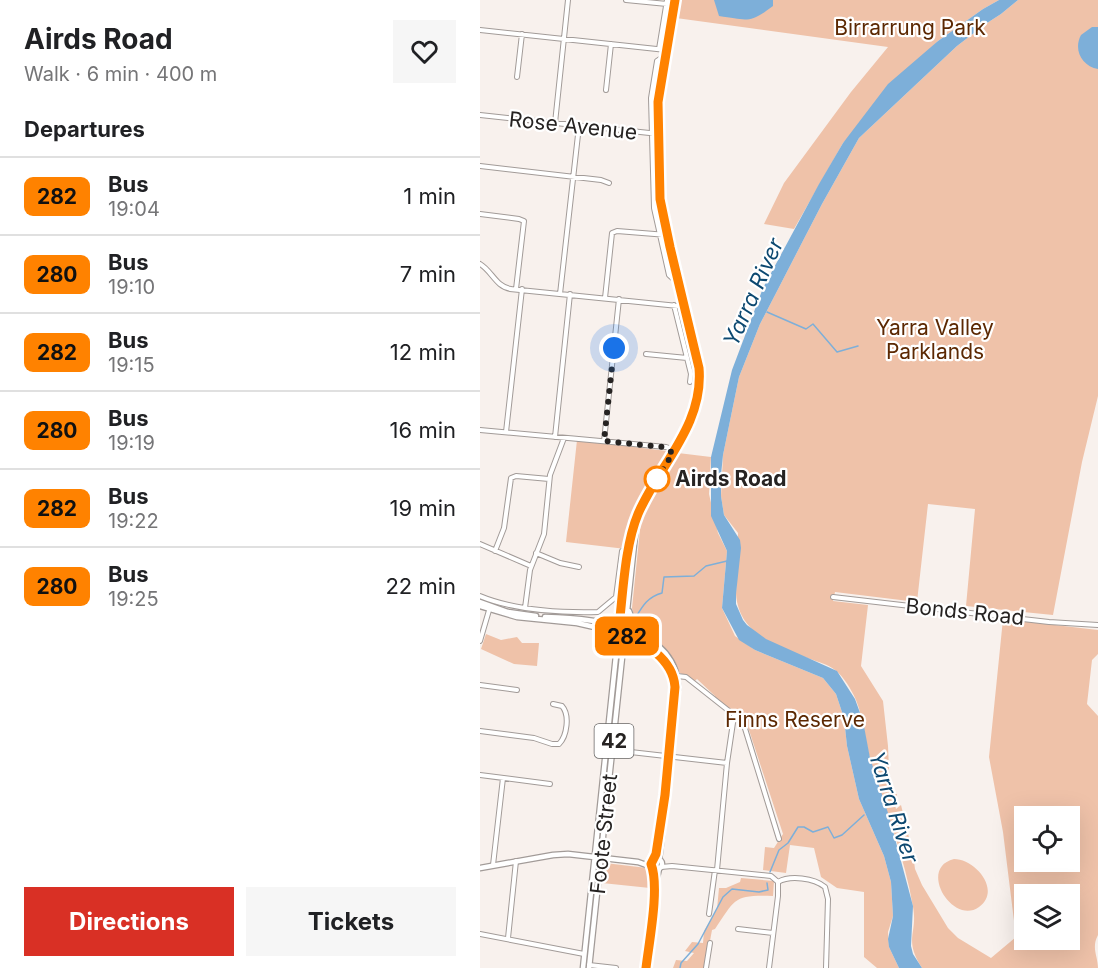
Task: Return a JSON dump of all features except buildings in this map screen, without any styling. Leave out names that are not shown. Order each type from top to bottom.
[{"type":"main road","points":[[637,517],[696,407],[700,381],[699,368],[660,199],[658,102],[675,0]]},
{"type":"main road","name":"Foote Street","points":[[589,967],[616,655],[629,550],[637,517]]},
{"type":"main road","name":"Foote Street","points":[[583,968],[613,750],[637,517]]},
{"type":"main road","points":[[480,604],[521,615],[619,627],[653,650],[676,678]]},
{"type":"main road","points":[[628,607],[637,634]]},
{"type":"main road","points":[[601,625],[621,611]]},
{"type":"main road","points":[[601,625],[619,633],[637,634],[666,654],[672,662],[676,678],[646,968]]},
{"type":"main road","points":[[601,625],[612,637],[616,655]]},
{"type":"main road","points":[[480,868],[561,854],[656,864]]},
{"type":"street","points":[[555,123],[568,0]]},
{"type":"street","points":[[627,0],[667,2],[659,49]]},
{"type":"street","points":[[480,30],[659,49],[666,53],[657,61],[651,98],[654,208],[670,277],[679,284]]},
{"type":"street","points":[[517,77],[522,34]]},
{"type":"street","points":[[606,90],[611,44]]},
{"type":"street","name":"Rose Avenue","points":[[480,116],[659,134]]},
{"type":"street","points":[[560,293],[579,126]]},
{"type":"street","points":[[480,166],[602,180],[609,183]]},
{"type":"street","points":[[480,214],[525,219],[518,278],[520,300],[506,432]]},
{"type":"street","points":[[603,298],[611,231],[668,235]]},
{"type":"street","points":[[480,264],[502,287],[674,305],[684,303]]},
{"type":"street","points":[[555,437],[570,295]]},
{"type":"street","points":[[604,441],[619,299]]},
{"type":"street","points":[[674,305],[691,374],[690,382]]},
{"type":"street","points":[[646,354],[687,358]]},
{"type":"street","points":[[480,430],[663,447],[674,451]]},
{"type":"street","points":[[525,608],[531,566],[544,534],[549,479],[564,438]]},
{"type":"street","points":[[495,550],[504,528],[510,479],[516,476],[549,479]]},
{"type":"street","points":[[480,544],[531,566]]},
{"type":"street","points":[[480,596],[495,602],[525,608],[597,612],[606,607],[618,594],[622,551],[629,550]]},
{"type":"street","points":[[536,553],[560,563],[579,567]]},
{"type":"street","name":"Bonds Road","points":[[833,597],[1049,622],[1098,625]]},
{"type":"street","points":[[480,641],[489,608]]},
{"type":"street","points":[[676,678],[690,681],[743,722],[779,839]]},
{"type":"street","points":[[480,686],[517,690]]},
{"type":"street","points":[[480,731],[537,739],[555,744],[563,740],[566,710],[561,705],[553,704]]},
{"type":"street","points":[[709,914],[734,716]]},
{"type":"street","points":[[613,750],[727,763]]},
{"type":"street","points":[[480,775],[550,784]]},
{"type":"street","points":[[493,865],[503,778]]},
{"type":"street","points":[[508,938],[516,861]]},
{"type":"street","points":[[656,864],[771,876],[778,882],[779,890],[769,968]]},
{"type":"street","points":[[778,882],[791,878],[815,882],[825,887],[828,898],[826,968]]},
{"type":"street","points":[[738,929],[773,933]]},
{"type":"street","points":[[480,934],[584,954]]},
{"type":"street","points":[[706,968],[710,943]]},
{"type":"street","points":[[589,967],[616,968]]},
{"type":"green space","name":"Birrarrung Park","points":[[679,0],[999,0],[938,41],[843,143],[794,229],[764,224],[784,183],[851,92],[888,47],[676,18]]},
{"type":"green space","name":"Yarra Valley Parklands","points":[[1018,0],[1098,0],[1098,396],[1082,462],[1053,615],[966,606],[975,509],[928,504],[917,602],[835,592],[833,601],[868,605],[861,666],[883,701],[890,794],[897,794],[896,809],[901,805],[915,869],[922,885],[948,928],[958,938],[991,958],[1014,939],[1014,950],[1080,950],[1080,884],[1014,884],[1014,921],[1003,832],[989,757],[1003,619],[1098,630],[1098,654],[1092,660],[1087,704],[1098,716],[1098,935],[1095,948],[1098,968],[922,968],[913,950],[914,916],[905,870],[871,762],[856,700],[844,680],[832,668],[773,644],[752,629],[744,620],[736,594],[738,533],[724,515],[721,496],[723,455],[739,377],[760,324],[859,138],[957,46]]},
{"type":"green space","points":[[577,440],[667,451],[667,455],[634,515],[626,549],[566,542]]},
{"type":"green space","name":"Finns Reserve","points":[[678,453],[711,457],[709,494],[718,533],[727,551],[722,608],[735,636],[755,650],[823,678],[836,694],[844,718],[847,746],[859,799],[884,856],[891,882],[893,916],[888,932],[889,947],[899,968],[877,968],[864,957],[864,892],[837,888],[821,877],[814,848],[790,845],[786,873],[763,870],[765,847],[774,848],[783,834],[749,730],[743,720],[715,698],[697,679],[695,681],[680,673],[665,651],[638,632],[632,608],[641,520]]},
{"type":"green space","points":[[486,634],[501,640],[517,637],[522,643],[539,643],[537,666],[514,664],[481,649]]},
{"type":"green space","points":[[954,859],[970,864],[987,884],[988,892],[985,900],[979,907],[969,911],[959,909],[950,903],[939,883],[939,873],[943,864]]},
{"type":"green space","points":[[605,863],[647,868],[651,872],[650,888],[602,883]]},
{"type":"green space","points":[[741,878],[774,881],[773,896],[750,896],[737,900],[732,905],[712,930],[705,968],[673,968],[676,960],[687,961],[694,953],[685,951],[692,942],[703,943],[704,931],[717,909],[719,888],[726,888],[740,882]]},
{"type":"water","points":[[714,0],[773,0],[773,6],[759,16],[743,19],[719,16]]},
{"type":"water","points":[[999,0],[1018,0],[957,46],[859,138],[760,324],[739,377],[723,455],[721,496],[724,515],[740,540],[736,604],[743,620],[766,639],[837,671],[855,699],[863,721],[870,758],[889,816],[913,906],[911,946],[922,968],[899,968],[889,947],[888,939],[893,916],[891,882],[884,856],[859,799],[847,746],[844,718],[836,694],[823,678],[755,650],[739,640],[722,608],[727,551],[711,516],[711,457],[732,370],[763,288],[843,143],[888,84],[938,41]]},
{"type":"water","points":[[1092,27],[1098,27],[1098,69],[1083,61],[1078,46],[1081,35]]},
{"type":"waterway","name":"Yarra River","points":[[767,312],[806,329],[813,324],[837,352],[858,346]]},
{"type":"waterway","points":[[636,617],[646,602],[662,593],[664,577],[694,576],[706,566],[727,561]]},
{"type":"waterway","points":[[770,872],[779,850],[788,843],[798,827],[804,827],[813,832],[828,827],[834,838],[842,835],[864,815]]},
{"type":"waterway","points":[[680,968],[681,963],[698,944],[723,897],[732,889],[759,892],[768,890],[767,883]]},
{"type":"bus line","name":"282","points":[[646,968],[654,890],[654,874],[651,864],[656,854],[665,795],[675,687],[672,672],[664,661],[644,644],[619,633],[619,627],[629,550],[638,513],[689,424],[699,395],[699,368],[660,199],[658,102],[675,0]]},
{"type":"place","name":"Airds Road","points":[[657,479]]},
{"type":"route","points":[[614,348],[604,441],[663,447],[673,453],[657,479]]}]
